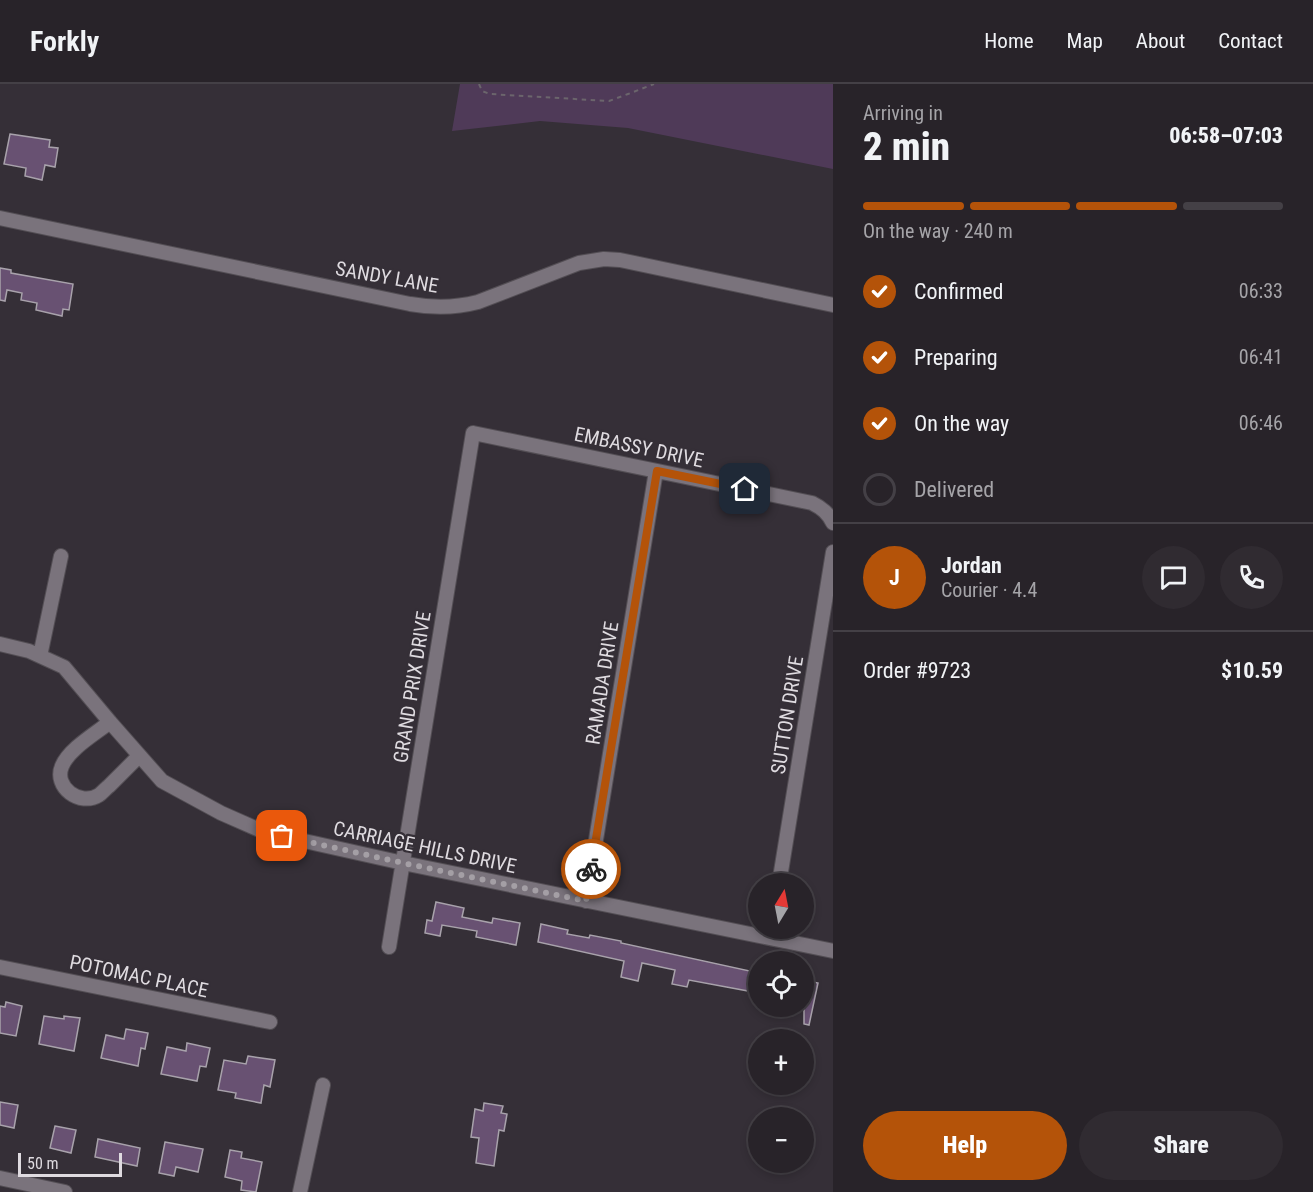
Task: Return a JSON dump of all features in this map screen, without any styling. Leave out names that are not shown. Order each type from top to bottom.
[{"type":"street","name":"SANDY LANE","points":[[0,218],[427,307],[478,302],[579,263],[604,259],[621,260],[833,305]]},
{"type":"street","name":"EMBASSY DRIVE","points":[[473,433],[812,503],[822,508],[831,519]]},
{"type":"street","name":"GRAND PRIX DRIVE","points":[[389,947],[473,433]]},
{"type":"street","name":"RAMADA DRIVE","points":[[586,901],[657,471]]},
{"type":"street","name":"SUTTON DRIVE","points":[[781,873],[830,594],[833,552]]},
{"type":"street","points":[[40,656],[61,556]]},
{"type":"street","name":"CARRIAGE HILLS DRIVE","points":[[0,644],[29,651],[64,667],[162,782],[221,813],[264,832],[586,901],[748,930]]},
{"type":"street","points":[[110,722],[71,752],[62,765],[59,776],[65,788],[72,796],[86,799],[98,796],[139,756]]},
{"type":"street","name":"CARRIAGE HILLS DRIVE","points":[[789,939],[833,951]]},
{"type":"street","name":"POTOMAC PLACE","points":[[0,967],[270,1022]]},
{"type":"street","points":[[300,1192],[323,1084]]},
{"type":"street","points":[[0,1178],[65,1192]]},
{"type":"path","points":[[479,84],[482,91],[490,94],[609,100],[654,84]]},
{"type":"shaded area","points":[[460,84],[833,84],[833,169],[628,128],[540,121],[452,131]]},
{"type":"building","points":[[10,134],[50,140],[49,147],[58,148],[55,167],[45,165],[42,180],[25,176],[26,168],[4,164]]},
{"type":"building","points":[[0,268],[11,270],[11,273],[73,284],[69,310],[63,309],[62,316],[36,310],[37,303],[21,300],[22,293],[7,290],[5,301],[0,300]]},
{"type":"building","points":[[436,902],[464,908],[462,917],[492,923],[493,918],[520,923],[516,945],[476,937],[477,931],[442,925],[440,936],[425,933],[427,920],[432,921]]},
{"type":"building","points":[[541,924],[568,930],[567,934],[589,938],[590,935],[621,941],[621,943],[748,971],[748,991],[689,980],[687,987],[672,984],[675,970],[642,963],[638,981],[621,977],[624,961],[538,942]]},
{"type":"building","points":[[814,982],[818,983],[814,1002]]},
{"type":"building","points":[[6,1002],[22,1006],[16,1036],[0,1033],[0,1006],[5,1007]]},
{"type":"building","points":[[44,1016],[64,1019],[64,1016],[80,1018],[74,1051],[39,1044]]},
{"type":"building","points":[[804,1017],[811,1017],[809,1025],[804,1024]]},
{"type":"building","points":[[126,1029],[148,1033],[145,1049],[141,1048],[138,1066],[101,1058],[106,1035],[124,1039]]},
{"type":"building","points":[[187,1043],[210,1048],[206,1067],[200,1066],[197,1081],[161,1074],[167,1047],[186,1051]]},
{"type":"building","points":[[248,1056],[275,1060],[270,1087],[264,1085],[261,1103],[235,1098],[236,1093],[218,1090],[224,1060],[246,1064]]},
{"type":"building","points":[[0,1102],[18,1105],[14,1128],[0,1125]]},
{"type":"building","points":[[484,1103],[503,1106],[501,1113],[507,1114],[504,1131],[499,1130],[494,1166],[476,1163],[479,1138],[471,1137],[475,1109],[483,1111]]},
{"type":"building","points":[[55,1126],[76,1130],[71,1153],[50,1148]]},
{"type":"building","points":[[98,1139],[140,1148],[137,1166],[95,1157]]},
{"type":"building","points":[[165,1142],[203,1149],[198,1172],[176,1167],[174,1176],[159,1173]]},
{"type":"building","points":[[230,1150],[242,1152],[241,1158],[262,1162],[256,1192],[241,1190],[242,1181],[225,1177]]},
{"type":"way so far","points":[[282,836],[586,901],[591,869]]},
{"type":"route","points":[[591,869],[657,471],[745,489]]}]
